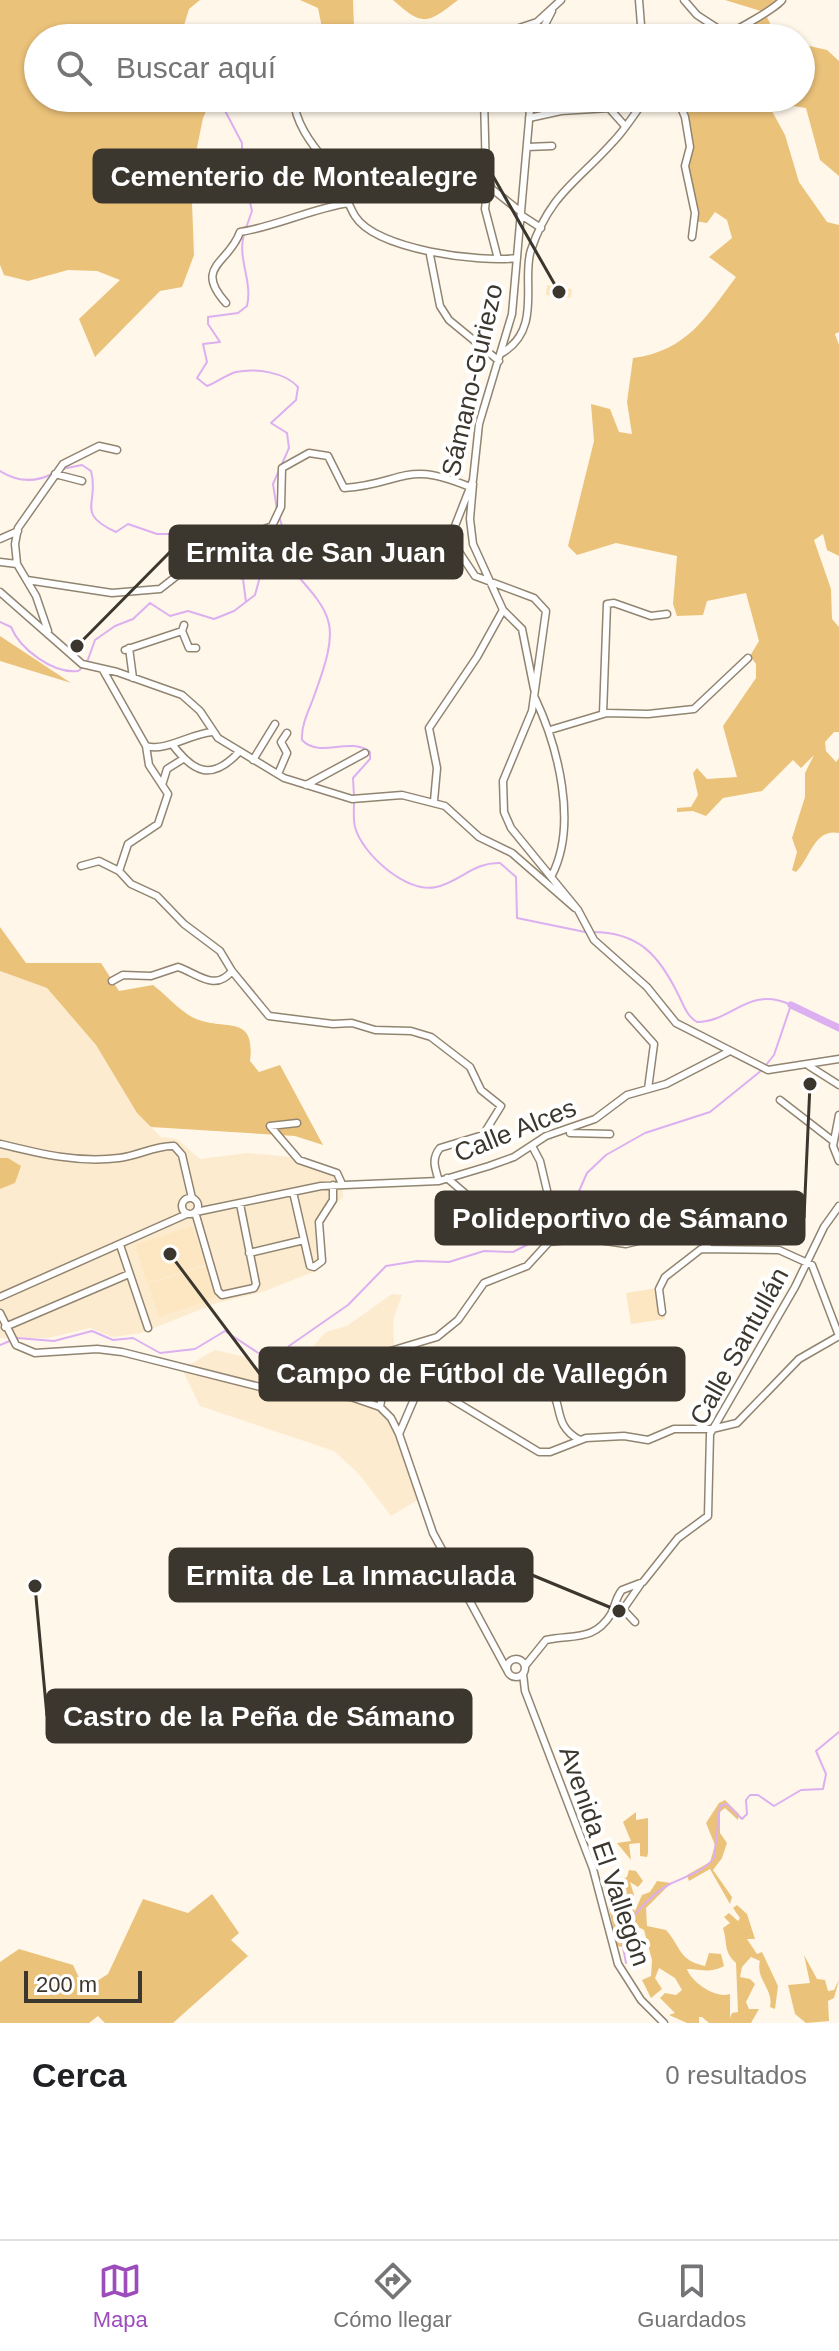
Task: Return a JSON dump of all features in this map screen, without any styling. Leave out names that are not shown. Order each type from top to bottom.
[{"type":"street","points":[[639,0],[641,24]]},
{"type":"street","points":[[684,0],[697,15],[711,24]]},
{"type":"street","points":[[745,24],[753,17],[772,11],[782,0]]},
{"type":"street","points":[[531,24],[557,2]]},
{"type":"street","points":[[545,24],[557,2]]},
{"type":"street","points":[[295,112],[312,148],[334,172],[355,217],[375,232],[430,255],[517,258]]},
{"type":"street","points":[[485,112],[488,182],[485,209],[498,259]]},
{"type":"street","name":"Sámano-Guriezo","points":[[530,112],[512,314],[479,424],[473,478],[458,512],[453,539],[471,572],[491,584],[534,598],[546,611],[535,696],[527,727],[504,773],[502,802],[511,828],[552,875],[590,932],[647,987],[676,1023],[763,1069],[809,1066],[839,1059]]},
{"type":"street","points":[[529,118],[567,112]]},
{"type":"street","points":[[613,112],[625,126]]},
{"type":"street","points":[[502,353],[517,337],[528,312],[531,292],[528,260],[560,193],[610,146],[636,112]]},
{"type":"street","points":[[681,112],[690,147],[685,166],[695,213],[692,237]]},
{"type":"street","points":[[527,147],[552,146]]},
{"type":"street","points":[[488,182],[541,228]]},
{"type":"street","points":[[226,303],[213,288],[214,268],[240,232],[254,232],[284,219],[349,203]]},
{"type":"street","points":[[430,255],[440,306],[449,320],[499,361]]},
{"type":"street","points":[[49,634],[36,596],[17,564],[15,544],[18,531],[63,464],[93,448],[105,446],[117,450]]},
{"type":"street","points":[[27,580],[112,593],[152,591],[198,560],[268,529],[281,510],[282,468],[309,453],[328,456],[344,488],[421,472],[437,474],[470,487]]},
{"type":"street","points":[[55,474],[82,481]]},
{"type":"street","points":[[473,478],[471,534],[477,557],[503,610],[522,629],[535,696],[550,730],[561,797],[563,836],[552,875]]},
{"type":"street","points":[[0,539],[18,531]]},
{"type":"street","points":[[0,562],[17,564]]},
{"type":"street","points":[[36,596],[44,584]]},
{"type":"street","points":[[0,592],[82,664],[182,695],[200,711],[212,732],[278,774],[356,799],[402,795],[434,801],[454,812],[479,837],[512,853],[578,910]]},
{"type":"street","points":[[603,714],[607,604],[614,603],[651,616],[667,614]]},
{"type":"street","points":[[434,801],[437,768],[429,728],[477,657],[503,610]]},
{"type":"street","points":[[133,678],[127,649],[183,628],[189,648],[196,648]]},
{"type":"street","points":[[550,730],[603,714],[694,709],[748,658]]},
{"type":"street","points":[[103,670],[146,746],[149,765],[168,794],[158,824],[128,844],[119,871]]},
{"type":"street","points":[[253,760],[275,724]]},
{"type":"street","points":[[146,746],[156,748],[195,733],[212,732]]},
{"type":"street","points":[[278,774],[287,753],[281,742],[287,733]]},
{"type":"street","points":[[172,744],[190,767],[199,770],[224,765],[239,752]]},
{"type":"street","points":[[306,785],[365,753]]},
{"type":"street","points":[[163,782],[167,769],[183,759]]},
{"type":"street","points":[[81,866],[99,861],[119,871],[131,884],[157,896],[184,924],[220,951],[232,971],[269,1016],[352,1023],[375,1030],[411,1031],[431,1037],[470,1067],[487,1097],[501,1106],[483,1135],[440,1148],[434,1166],[439,1181]]},
{"type":"street","points":[[112,981],[123,975],[151,976],[178,967],[210,982],[219,982],[232,971]]},
{"type":"street","points":[[629,1016],[654,1044],[648,1089]]},
{"type":"street","name":"Calle Alces","points":[[192,1211],[206,1211],[333,1185],[439,1181],[503,1162],[554,1133],[582,1125],[627,1095],[666,1084],[728,1052]]},
{"type":"street","points":[[809,1066],[839,1085]]},
{"type":"street","points":[[780,1100],[833,1141]]},
{"type":"street","points":[[839,1115],[833,1141],[839,1161]]},
{"type":"street","points":[[297,1123],[270,1126],[299,1160],[337,1173],[342,1184]]},
{"type":"street","points":[[554,1133],[582,1131],[610,1134]]},
{"type":"street","points":[[0,1143],[78,1160],[133,1156],[170,1145],[182,1155],[192,1211],[220,1294],[256,1287],[240,1204]]},
{"type":"street","points":[[380,1407],[385,1379],[381,1360],[384,1353],[423,1344],[448,1330],[484,1283],[527,1266],[546,1236],[554,1220],[540,1161],[532,1146]]},
{"type":"street","points":[[447,1178],[474,1201],[482,1223],[546,1236],[626,1244],[679,1231],[695,1236],[708,1247]]},
{"type":"street","points":[[293,1192],[310,1266],[318,1265],[322,1261],[319,1222],[333,1200],[333,1185]]},
{"type":"street","points":[[189,1198],[192,1211]]},
{"type":"street","name":"Calle Santullán","points":[[520,1662],[548,1639],[590,1635],[612,1612],[622,1590],[640,1585],[678,1538],[708,1516],[709,1439],[712,1429],[824,1227],[839,1206]]},
{"type":"street","points":[[0,1297],[192,1211]]},
{"type":"street","points":[[249,1253],[304,1240]]},
{"type":"street","points":[[120,1245],[148,1328]]},
{"type":"street","points":[[418,1389],[438,1391],[539,1452],[550,1452],[580,1440],[612,1436],[648,1440],[674,1429],[712,1429],[737,1423],[799,1359],[839,1336],[816,1272],[807,1261],[779,1250],[749,1252],[708,1247],[695,1252],[665,1277],[659,1289],[662,1312]]},
{"type":"street","points":[[6,1333],[129,1274]]},
{"type":"street","points":[[0,1313],[6,1333],[16,1345],[35,1353],[97,1349],[122,1352],[264,1388],[351,1397],[380,1407],[391,1418],[399,1434],[424,1514],[507,1670],[525,1691]]},
{"type":"street","points":[[399,1434],[418,1389],[427,1376],[436,1374],[459,1376],[501,1394],[521,1379],[541,1382],[556,1394],[564,1430],[580,1440]]},
{"type":"street","points":[[624,1608],[640,1585]]},
{"type":"street","points":[[612,1612],[620,1606],[635,1622]]},
{"type":"street","points":[[496,1650],[520,1662],[525,1691]]},
{"type":"street","points":[[507,1670],[520,1662]]},
{"type":"street","points":[[512,1677],[523,1674]]},
{"type":"street","name":"Avenida El Vallegón","points":[[525,1691],[593,1869],[618,1964],[641,2000],[664,2023]]},
{"type":"shaded area","points":[[0,0],[200,0],[189,9],[184,24],[24,24],[24,112],[206,112],[191,177],[194,255],[182,287],[160,291],[95,357],[79,319],[120,280],[97,271],[68,270],[28,281],[4,275],[0,265]]},
{"type":"shaded area","points":[[300,0],[353,0],[354,24],[321,24],[318,8]]},
{"type":"shaded area","points":[[393,0],[458,0],[439,14],[425,19],[411,15]]},
{"type":"shaded area","points":[[725,0],[780,0],[767,13]]},
{"type":"shaded area","points":[[767,17],[770,24],[748,24]]},
{"type":"shaded area","points":[[815,47],[827,50],[839,61],[839,176],[820,160],[807,112],[815,112]]},
{"type":"shaded area","points":[[688,112],[772,112],[785,135],[799,182],[827,222],[839,225],[839,332],[835,334],[839,345],[839,556],[827,550],[823,534],[814,540],[831,589],[832,619],[839,627],[839,732],[834,732],[825,742],[826,751],[836,762],[839,758],[839,833],[824,835],[818,840],[796,872],[792,870],[797,852],[792,838],[805,797],[805,773],[814,755],[801,768],[793,760],[762,791],[723,798],[706,816],[693,811],[677,812],[677,808],[691,807],[698,795],[693,773],[697,768],[707,779],[737,777],[723,726],[756,678],[756,664],[750,656],[759,641],[746,593],[707,601],[703,615],[677,616],[673,604],[677,556],[616,543],[577,555],[568,546],[594,441],[591,404],[610,409],[619,432],[632,434],[627,402],[633,358],[668,348],[694,330],[736,277],[709,257],[732,238],[727,220],[715,212],[707,223],[695,221],[686,144]]},
{"type":"shaded area","points":[[547,285],[572,289],[571,298],[546,295]]},
{"type":"shaded area","points":[[0,636],[71,683],[0,661]]},
{"type":"shaded area","points":[[0,927],[26,963],[101,963],[119,991],[153,985],[192,1017],[242,1029],[251,1045],[250,1061],[259,1072],[280,1065],[323,1145],[295,1136],[151,1127],[137,1113],[96,1045],[47,988],[0,971]]},
{"type":"shaded area","points":[[0,971],[47,988],[96,1045],[137,1113],[161,1137],[177,1139],[200,1159],[248,1153],[301,1158],[341,1171],[343,1197],[329,1210],[323,1227],[324,1264],[316,1271],[262,1292],[217,1303],[141,1333],[113,1337],[90,1328],[48,1338],[0,1338],[0,1189],[15,1183],[8,1158],[0,1158]]},
{"type":"shaded area","points":[[0,1158],[8,1158],[21,1166],[15,1183],[0,1189]]},
{"type":"shaded area","points":[[192,1226],[205,1264],[147,1283],[135,1245]]},
{"type":"shaded area","points":[[206,1266],[216,1298],[159,1317],[148,1284]]},
{"type":"shaded area","points":[[658,1288],[665,1319],[631,1324],[626,1293]]},
{"type":"shaded area","points":[[392,1294],[402,1295],[393,1320],[394,1345],[382,1351],[379,1361],[382,1402],[421,1498],[391,1516],[359,1474],[334,1451],[200,1406],[182,1369],[215,1350],[246,1357],[260,1371],[288,1377],[299,1355],[310,1350],[326,1332],[347,1326]]},
{"type":"shaded area","points":[[725,1800],[739,1814],[738,1820],[725,1808],[720,1812],[720,1833],[727,1843],[722,1858],[713,1870],[732,1897],[730,1904],[710,1869],[689,1881],[687,1875],[710,1862],[715,1845],[706,1823],[719,1803]]},
{"type":"shaded area","points":[[636,1812],[636,1820],[648,1818],[648,1853],[647,1857],[640,1856],[640,1843],[629,1844],[631,1860],[617,1843],[631,1841],[623,1822]]},
{"type":"shaded area","points":[[629,1870],[636,1871],[643,1881],[638,1887],[630,1882],[634,1895],[628,1902],[635,1911],[642,1895],[650,1892],[657,1881],[671,1883],[646,1908],[647,1926],[666,1930],[685,1957],[696,1963],[705,1966],[709,1953],[721,1954],[724,1966],[709,1970],[687,1969],[693,1979],[705,1988],[718,1994],[730,1994],[730,2018],[732,2013],[738,2012],[736,1963],[727,1951],[723,1928],[730,1923],[724,1917],[729,1913],[738,1921],[740,1918],[733,1908],[737,1905],[747,1914],[755,1939],[747,1939],[757,1954],[762,1952],[778,1986],[775,2009],[770,2007],[771,2001],[760,1973],[760,1961],[751,1957],[742,1967],[740,1977],[750,1979],[755,1984],[746,2002],[749,2009],[759,2009],[751,2023],[709,2023],[699,2017],[699,2023],[687,2023],[669,2015],[675,2013],[660,1998],[665,1993],[676,1995],[682,1990],[675,1978],[659,1968],[655,1978],[662,1989],[651,1998],[642,1980],[651,1976],[652,1960],[644,1930],[632,1924],[623,1933],[622,1947],[617,1946],[604,1885],[627,1877]]},
{"type":"shaded area","points":[[212,1894],[239,1933],[231,1940],[248,1956],[173,2023],[105,2023],[98,2016],[89,2023],[0,2023],[0,1962],[19,1949],[73,1965],[81,1982],[91,1985],[108,1974],[143,1899],[188,1913]]},
{"type":"shaded area","points":[[804,1955],[817,1979],[825,1980],[828,1991],[834,1990],[839,1980],[834,1998],[828,2001],[829,2021],[806,2023],[795,2014],[788,1985],[810,1983]]},
{"type":"waterway","points":[[226,112],[242,143],[242,167],[252,211],[246,228]]},
{"type":"waterway","points":[[244,234],[242,252],[248,288],[247,306],[238,313],[208,317],[208,324],[220,342],[203,344],[207,362],[197,378],[207,386],[236,372],[261,371],[286,378],[298,387],[296,400],[271,423],[287,433],[289,448],[273,484],[277,510]]},
{"type":"waterway","points":[[62,469],[82,465],[91,471],[92,513],[103,525],[116,532],[128,524],[157,534],[190,534],[193,538],[190,554],[195,559]]},
{"type":"waterway","points":[[0,471],[25,480],[52,474]]},
{"type":"waterway","points":[[279,516],[285,536],[281,555]]},
{"type":"waterway","points":[[280,556],[322,607],[330,634],[328,651],[304,724],[302,740],[317,748],[353,746],[370,752],[370,759],[353,778],[354,796]]},
{"type":"waterway","points":[[0,622],[11,627],[22,644],[38,658],[58,668],[78,671],[86,665],[95,640],[115,626],[133,619],[150,603],[170,616],[188,611],[214,619],[234,611],[255,595],[264,562],[279,557]]},
{"type":"waterway","points":[[201,562],[224,574],[243,579],[246,602]]},
{"type":"waterway","points":[[354,802],[354,824],[359,838],[376,860],[399,878],[424,888],[436,887],[474,869],[500,863],[516,877],[517,918],[585,932]]},
{"type":"waterway","points":[[0,1345],[17,1338],[54,1341],[92,1331],[113,1340],[133,1338],[160,1353],[195,1349],[225,1331],[275,1364],[289,1346],[348,1305],[386,1266],[417,1261],[449,1262],[484,1251],[513,1252],[550,1233],[572,1207],[587,1173],[606,1155],[645,1133],[710,1112],[762,1070],[774,1055],[791,1005],[763,999],[721,1017],[697,1022],[686,1010],[664,969],[646,949],[623,936],[592,932]]},
{"type":"waterway","points":[[791,1005],[839,1028]]},
{"type":"waterway","points":[[626,1963],[621,1936],[636,1914],[663,1888],[699,1870],[714,1858],[720,1806],[727,1804],[742,1819],[747,1814],[746,1800],[750,1795],[758,1795],[774,1806],[801,1790],[823,1789],[826,1774],[816,1751],[839,1732]]},
{"type":"place","name":"Cementerio de Montealegre","points":[[559,292]]},
{"type":"place","name":"Ermita de San Juan","points":[[77,646]]},
{"type":"place","name":"Polideportivo de Sámano","points":[[810,1084]]},
{"type":"place","name":"Campo de Fútbol de Vallegón","points":[[170,1254]]},
{"type":"place","name":"Castro de la Peña de Sámano","points":[[35,1586]]},
{"type":"place","name":"Ermita de La Inmaculada","points":[[619,1611]]}]
